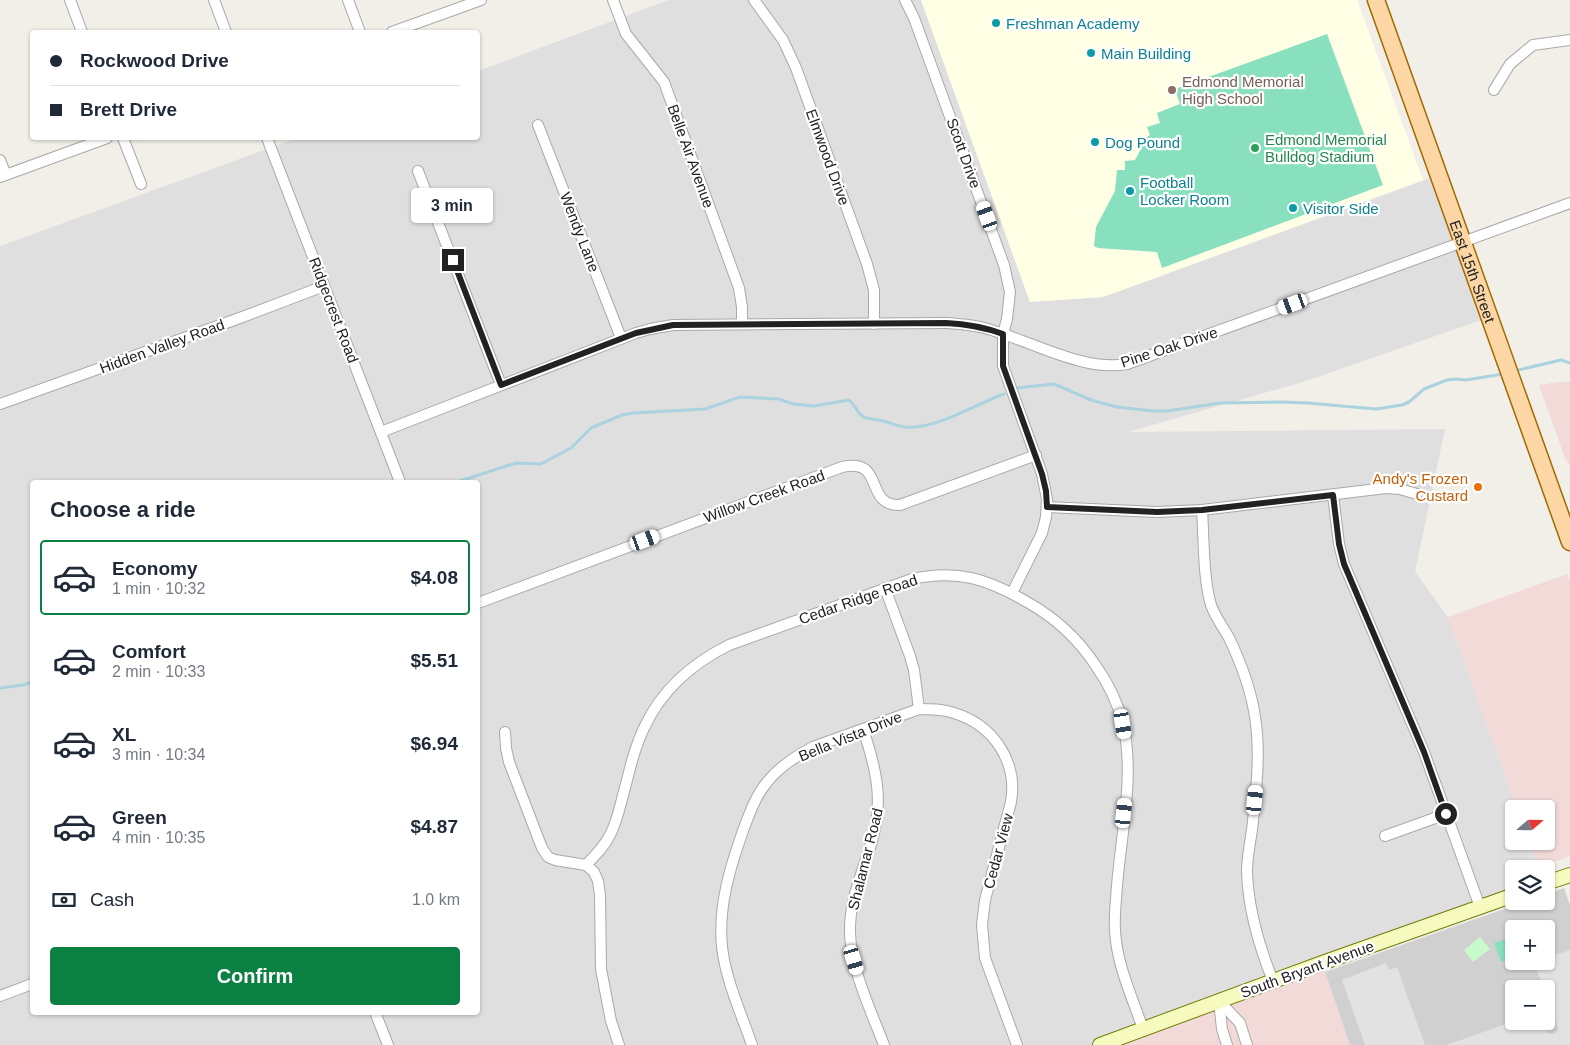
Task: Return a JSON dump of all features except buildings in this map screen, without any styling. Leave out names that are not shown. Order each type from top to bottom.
[{"type":"main road","name":"East 15th Street","points":[[1376,0],[1570,542]]},
{"type":"street","points":[[70,0],[81,30]]},
{"type":"street","points":[[214,0],[225,30]]},
{"type":"street","points":[[348,0],[359,30]]},
{"type":"street","points":[[398,30],[481,0]]},
{"type":"street","name":"Belle Air Avenue","points":[[613,0],[626,34],[664,82],[738,288],[742,307],[742,324]]},
{"type":"street","name":"Elmwood Drive","points":[[754,0],[783,40],[796,68],[867,264],[874,290],[874,324]]},
{"type":"street","name":"Scott Drive","points":[[905,0],[914,18],[1007,272],[1010,304],[1003,334],[1003,366],[1036,455],[1044,482],[1047,507],[1042,533],[1012,593]]},
{"type":"street","points":[[1494,90],[1510,64],[1533,45],[1570,40]]},
{"type":"street","name":"Wendy Lane","points":[[538,125],[621,338]]},
{"type":"street","points":[[0,160],[3,176],[102,140]]},
{"type":"street","points":[[124,140],[141,184]]},
{"type":"street","name":"Ridgecrest Road","points":[[268,140],[399,480]]},
{"type":"street","points":[[418,171],[501,385]]},
{"type":"street","name":"Pine Oak Drive","points":[[381,432],[621,338],[650,329],[673,325],[964,324],[988,328],[1082,361],[1109,366],[1127,364],[1570,203]]},
{"type":"street","name":"Hidden Valley Road","points":[[0,404],[324,286]]},
{"type":"street","name":"Willow Creek Road","points":[[480,602],[842,467],[854,465],[864,468],[871,476],[880,497],[892,505],[900,505],[1036,455]]},
{"type":"street","points":[[1047,507],[1157,512],[1202,510],[1386,488],[1400,489],[1417,494]]},
{"type":"street","points":[[1333,495],[1339,544],[1344,564],[1424,752],[1480,907]]},
{"type":"street","points":[[1202,510],[1210,601],[1242,666],[1255,716],[1258,743],[1257,782],[1247,870],[1252,918],[1257,939],[1273,981]]},
{"type":"street","name":"Cedar Ridge Road","points":[[586,865],[603,847],[611,834],[645,726],[657,704],[688,670],[729,645],[912,578],[926,575],[950,574],[974,578],[1012,593],[1045,613],[1074,638],[1088,653],[1104,677],[1117,706],[1123,724],[1128,760],[1117,880],[1115,932],[1121,965],[1143,1029]]},
{"type":"street","points":[[885,588],[914,670],[919,709]]},
{"type":"street","name":"Bella Vista Drive","points":[[752,1045],[727,974],[722,947],[721,922],[730,870],[738,844],[758,796],[768,781],[783,765],[813,747],[919,709]]},
{"type":"street","name":"Cedar View","points":[[919,709],[937,709],[953,712],[968,718],[980,726],[998,742],[1011,771],[1013,786],[1012,802],[985,900],[982,925],[985,958],[1017,1045]]},
{"type":"street","name":"Shalamar Road","points":[[863,729],[876,773],[879,795],[878,816],[855,892],[851,909],[850,933],[855,965],[884,1045]]},
{"type":"street","points":[[505,732],[509,762],[542,848],[548,857],[555,860],[586,865],[594,872],[598,881],[600,895],[601,969],[609,1012],[619,1045]]},
{"type":"street","points":[[1385,836],[1446,814]]},
{"type":"street","points":[[1555,881],[1570,875]]},
{"type":"street","name":"South Bryant Avenue","points":[[1100,1045],[1505,898]]},
{"type":"street","points":[[0,996],[30,985]]},
{"type":"street","points":[[1219,1001],[1222,1029],[1227,1045]]},
{"type":"street","points":[[1219,1001],[1240,1023],[1247,1045]]},
{"type":"street","points":[[376,1015],[388,1045]]},
{"type":"shaded area","points":[[669,0],[921,0],[1030,302],[1103,297],[1439,175],[1490,317],[1303,382],[1128,432],[1445,429],[1415,572],[1448,617],[1514,800],[1505,800],[1505,850],[1531,850],[1535,860],[1505,860],[1505,898],[1100,1045],[0,1045],[0,246],[292,140],[480,140],[480,70]]},
{"type":"shaded area","name":"Edmond Memorial High School","points":[[921,0],[1357,0],[1423,180],[1103,297],[1030,302]]},
{"type":"shaded area","points":[[1570,382],[1570,466],[1565,458],[1539,385]]},
{"type":"shaded area","points":[[1567,574],[1570,582],[1570,856],[1555,862],[1555,860],[1535,860],[1531,850],[1555,850],[1555,800],[1514,800],[1448,617]]},
{"type":"shaded area","points":[[1564,888],[1570,905],[1570,1045],[1350,1045],[1325,972],[1505,909],[1555,910],[1555,891]]},
{"type":"shaded area","points":[[1570,950],[1570,1045],[1447,1045],[1505,1024],[1505,1030],[1547,1030],[1548,1033],[1552,1034],[1557,1032],[1555,1020],[1555,980],[1541,980],[1537,970],[1555,970],[1555,955]]},
{"type":"shaded area","points":[[1322,963],[1350,1045],[1100,1045]]},
{"type":"shaded area","points":[[1386,963],[1389,970],[1397,967],[1425,1045],[1365,1045],[1342,980]]},
{"type":"green space","name":"Edmond Memorial Bulldog Stadium","points":[[1327,34],[1383,185],[1162,268],[1157,252],[1098,248],[1094,246],[1096,227],[1115,191],[1117,170],[1125,170],[1125,161],[1135,160],[1150,135],[1147,127],[1160,123],[1157,113],[1180,104],[1175,89]]},
{"type":"green space","points":[[1480,937],[1490,949],[1473,962],[1464,950]]},
{"type":"green space","points":[[1505,940],[1505,960],[1501,962],[1494,943]]},
{"type":"waterway","points":[[1514,371],[1561,360],[1570,363]]},
{"type":"waterway","points":[[1017,388],[1054,384],[1091,400],[1117,407],[1154,411],[1167,411],[1220,403],[1281,402],[1376,409],[1402,405],[1409,402],[1424,389],[1447,380],[1466,380],[1503,374]]},
{"type":"waterway","points":[[463,480],[516,463],[541,464],[571,448],[591,428],[622,415],[633,413],[705,409],[740,397],[778,399],[793,404],[814,406],[849,400],[865,418],[880,420],[902,427],[917,427],[942,421],[1004,394]]},
{"type":"waterway","points":[[0,688],[30,683]]},
{"type":"place","name":"Freshman Academy","points":[[996,23]]},
{"type":"place","name":"Main Building","points":[[1091,53]]},
{"type":"place","name":"Edmond Memorial High School","points":[[1172,90]]},
{"type":"place","name":"Dog Pound","points":[[1095,142]]},
{"type":"place","name":"Edmond Memorial Bulldog Stadium","points":[[1255,148]]},
{"type":"place","name":"Football Locker Room","points":[[1130,191]]},
{"type":"place","name":"Visitor Side","points":[[1293,208]]},
{"type":"place","name":"Andy's Frozen Custard","points":[[1478,487]]},
{"type":"route","points":[[453,260],[501,385],[636,333],[673,325],[964,324],[988,328],[1003,334],[1003,366],[1042,474],[1047,507],[1157,512],[1202,510],[1333,495],[1339,544],[1344,564],[1424,752],[1446,814]]}]
